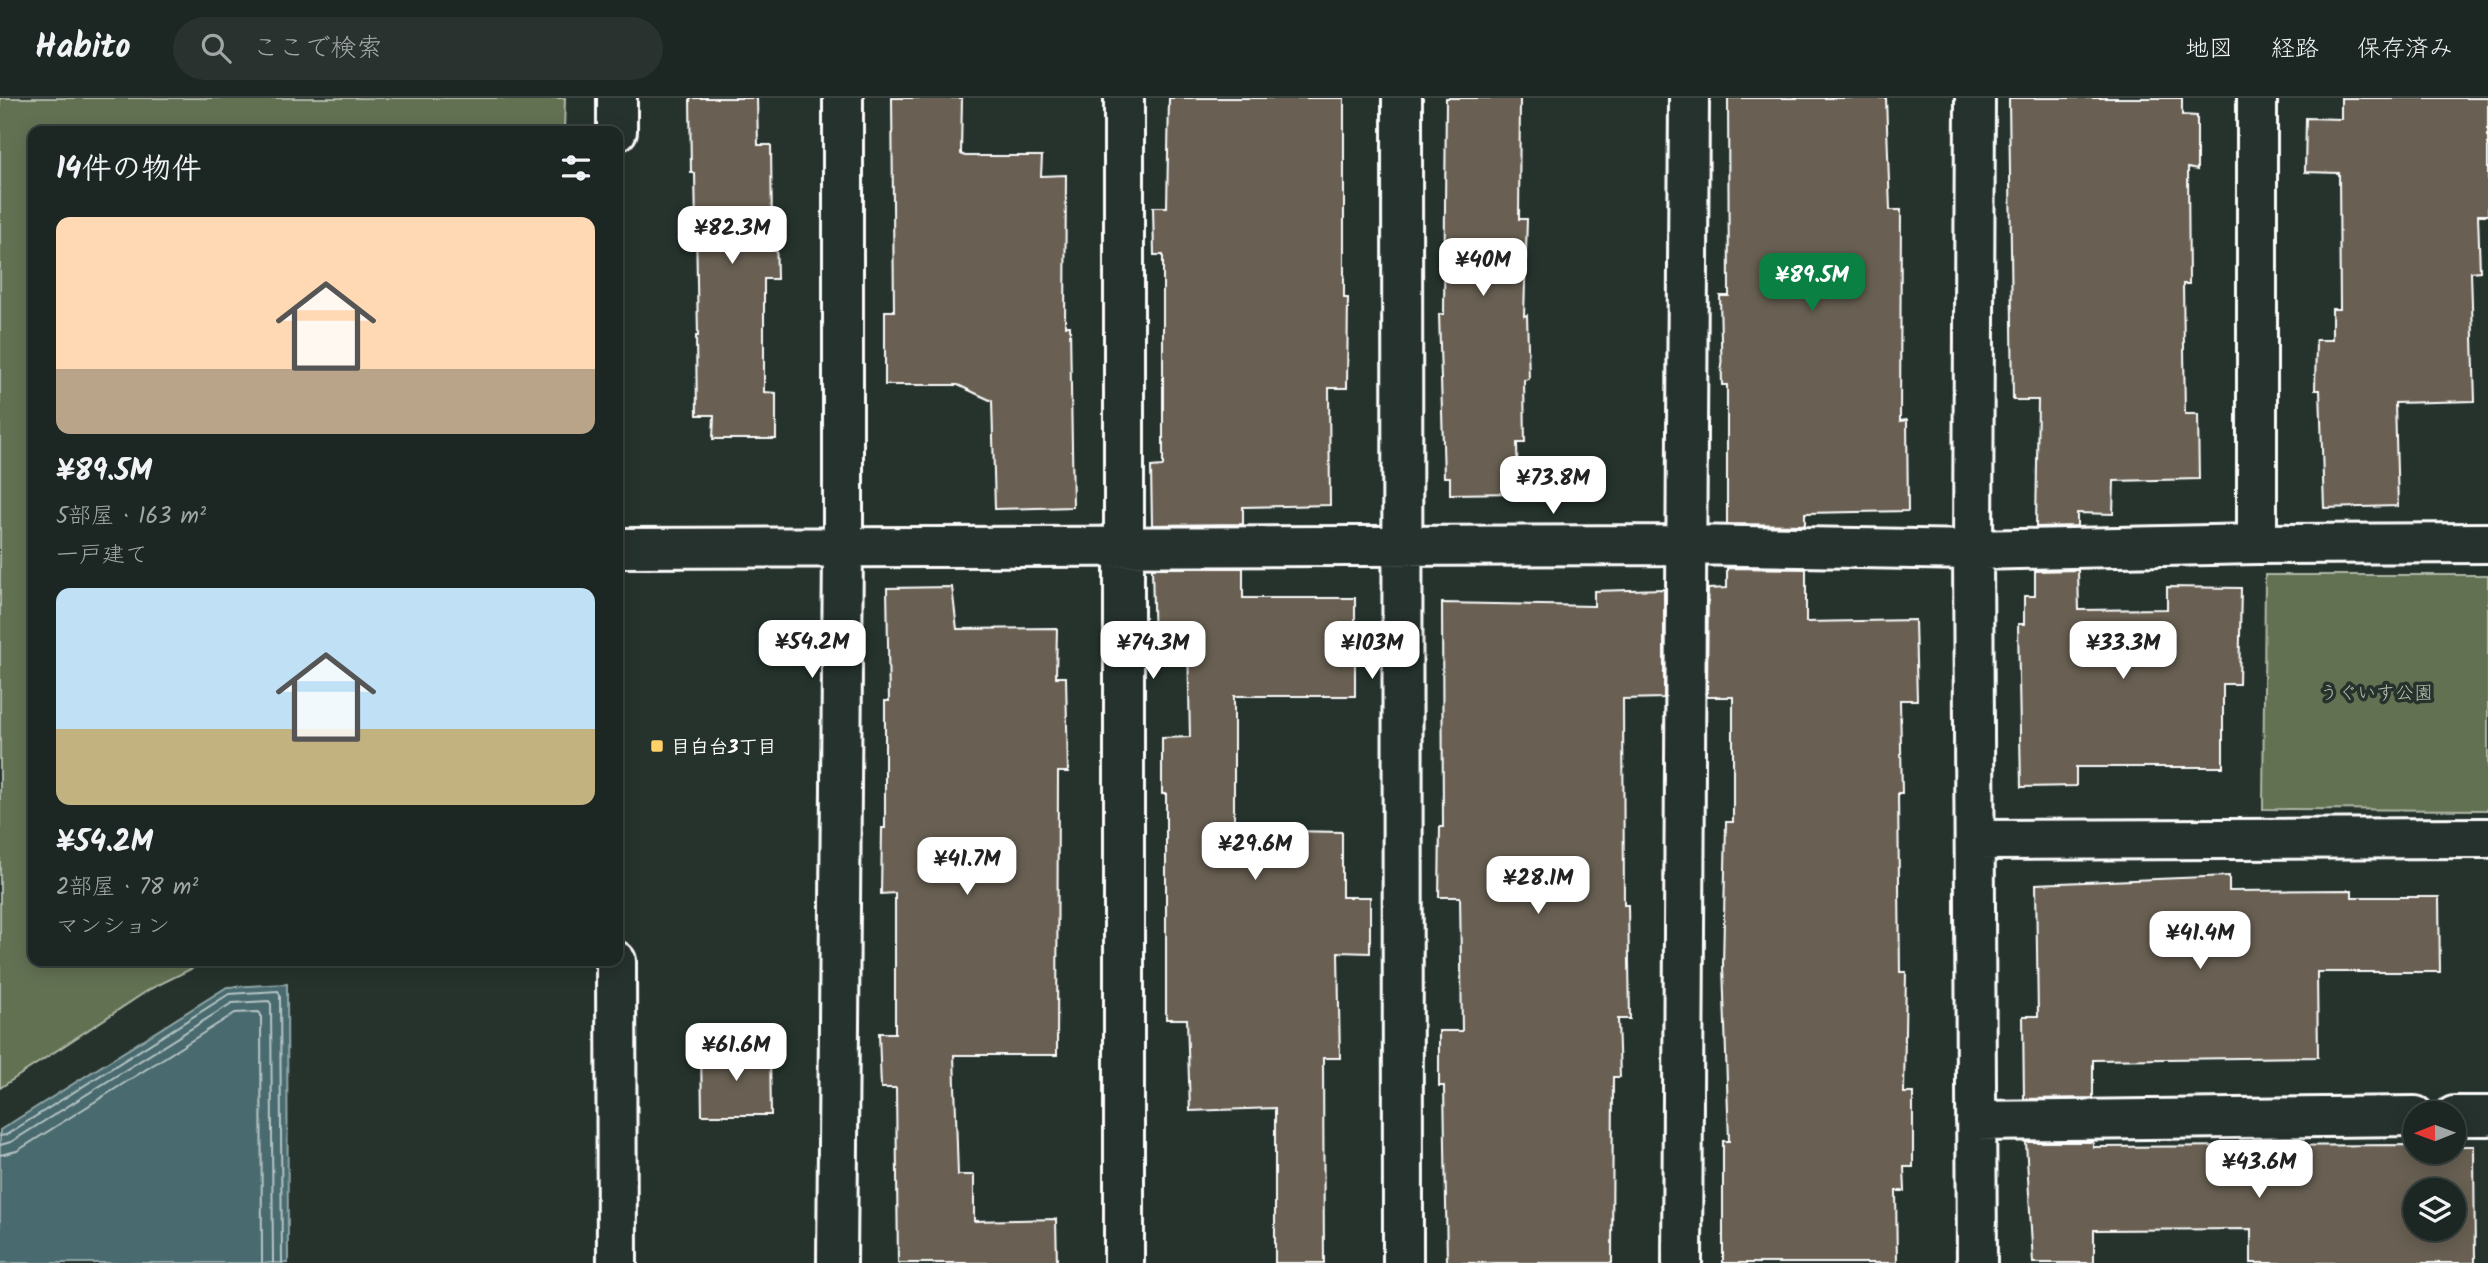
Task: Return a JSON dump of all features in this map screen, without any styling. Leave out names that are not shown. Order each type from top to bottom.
[{"type":"street","points":[[617,98],[617,126]]},
{"type":"street","points":[[837,1263],[843,548],[843,98]]},
{"type":"street","points":[[1124,98],[1124,1263]]},
{"type":"street","points":[[1402,98],[1403,1263]]},
{"type":"street","points":[[1682,1263],[1689,98]]},
{"type":"street","points":[[1975,98],[1973,551],[1977,1263]]},
{"type":"street","points":[[2257,98],[2257,544]]},
{"type":"street","points":[[623,548],[1685,545],[1973,551],[2257,544],[2488,543]]},
{"type":"street","points":[[1976,840],[2488,838]]},
{"type":"street","points":[[616,966],[617,1263]]},
{"type":"street","points":[[1976,1121],[2403,1116]]},
{"type":"street","points":[[2466,1116],[2488,1116]]},
{"type":"green space","points":[[0,98],[565,98],[564,126],[28,126],[28,966],[197,966],[150,989],[0,1088]]},
{"type":"green space","name":"うぐいす公園","points":[[2265,575],[2488,575],[2488,810],[2263,809]]},
{"type":"water","points":[[287,984],[288,1263],[0,1263],[0,1130],[227,987]]},
{"type":"building","points":[[690,98],[757,98],[758,145],[771,145],[772,229],[776,229],[777,279],[764,279],[764,392],[776,393],[776,439],[713,439],[714,415],[697,415],[695,173],[691,173]]},
{"type":"building","points":[[892,98],[962,98],[961,154],[1042,156],[1041,176],[1066,175],[1065,326],[1070,326],[1073,507],[995,509],[992,401],[958,385],[885,385],[885,311],[894,311]]},
{"type":"building","points":[[1169,98],[1344,98],[1347,388],[1329,388],[1330,505],[1243,507],[1243,524],[1152,525],[1151,467],[1163,466],[1163,255],[1154,255],[1153,207],[1167,207]]},
{"type":"building","points":[[1446,98],[1520,98],[1519,219],[1527,219],[1524,316],[1527,315],[1529,379],[1524,380],[1525,443],[1517,443],[1518,493],[1450,494],[1450,477],[1444,477],[1439,314],[1444,314]]},
{"type":"building","points":[[1728,98],[1886,98],[1890,210],[1901,210],[1900,421],[1907,420],[1908,511],[1805,513],[1805,525],[1727,524],[1727,385],[1722,385],[1720,296],[1729,296]]},
{"type":"building","points":[[2009,98],[2182,98],[2182,115],[2197,116],[2197,170],[2188,168],[2189,284],[2183,284],[2185,414],[2198,414],[2199,479],[2114,481],[2113,514],[2077,513],[2077,526],[2036,527],[2038,400],[2013,400]]},
{"type":"building","points":[[2341,98],[2488,98],[2488,215],[2478,215],[2480,271],[2471,272],[2475,401],[2395,403],[2398,506],[2324,508],[2320,390],[2315,390],[2316,340],[2332,340],[2332,309],[2340,309],[2339,173],[2305,172],[2306,118],[2341,119]]},
{"type":"building","points":[[1152,568],[1243,568],[1243,598],[1355,598],[1355,696],[1234,696],[1234,830],[1342,832],[1342,897],[1370,897],[1370,953],[1338,952],[1340,1058],[1323,1058],[1324,1263],[1275,1263],[1275,1108],[1190,1111],[1187,1019],[1166,1019],[1166,794],[1162,794],[1162,738],[1190,737],[1188,644],[1154,644]]},
{"type":"building","points":[[1727,568],[1806,569],[1806,622],[1915,620],[1917,700],[1900,700],[1902,793],[1898,793],[1900,972],[1906,972],[1904,1093],[1913,1093],[1913,1167],[1904,1167],[1905,1191],[1896,1191],[1897,1263],[1723,1263],[1723,1141],[1729,1141],[1723,966],[1726,822],[1733,822],[1733,697],[1707,697],[1708,589],[1727,588]]},
{"type":"building","points":[[2078,570],[2079,610],[2167,609],[2167,587],[2241,588],[2239,684],[2223,684],[2223,767],[2076,767],[2076,786],[2021,787],[2018,624],[2024,624],[2024,596],[2035,596],[2035,571]]},
{"type":"building","points":[[952,587],[957,629],[1057,628],[1056,677],[1066,677],[1068,772],[1058,772],[1057,1055],[954,1055],[958,1175],[974,1175],[974,1221],[1056,1219],[1057,1263],[898,1263],[896,1088],[881,1088],[879,1033],[895,1033],[895,893],[881,894],[882,828],[885,828],[885,701],[889,701],[887,588]]},
{"type":"building","points":[[1664,589],[1664,698],[1623,699],[1624,905],[1628,905],[1630,1019],[1618,1019],[1620,1077],[1613,1077],[1612,1263],[1447,1263],[1444,1086],[1439,1086],[1439,1031],[1462,1031],[1460,897],[1439,897],[1440,827],[1443,827],[1442,603],[1594,606],[1594,591]]},
{"type":"building","points":[[2229,876],[2229,891],[2352,890],[2352,897],[2439,897],[2440,972],[2317,972],[2318,1057],[2093,1060],[2093,1098],[2024,1099],[2023,1016],[2038,1016],[2036,884]]},
{"type":"building","points":[[770,1050],[771,1115],[702,1115],[701,1051]]},
{"type":"building","points":[[2026,1142],[2093,1142],[2093,1147],[2403,1145],[2403,1164],[2466,1164],[2466,1146],[2474,1146],[2475,1263],[2251,1263],[2251,1229],[2094,1230],[2094,1263],[2033,1263]]},
{"type":"place","name":"目白台3丁目","points":[[657,746]]}]
